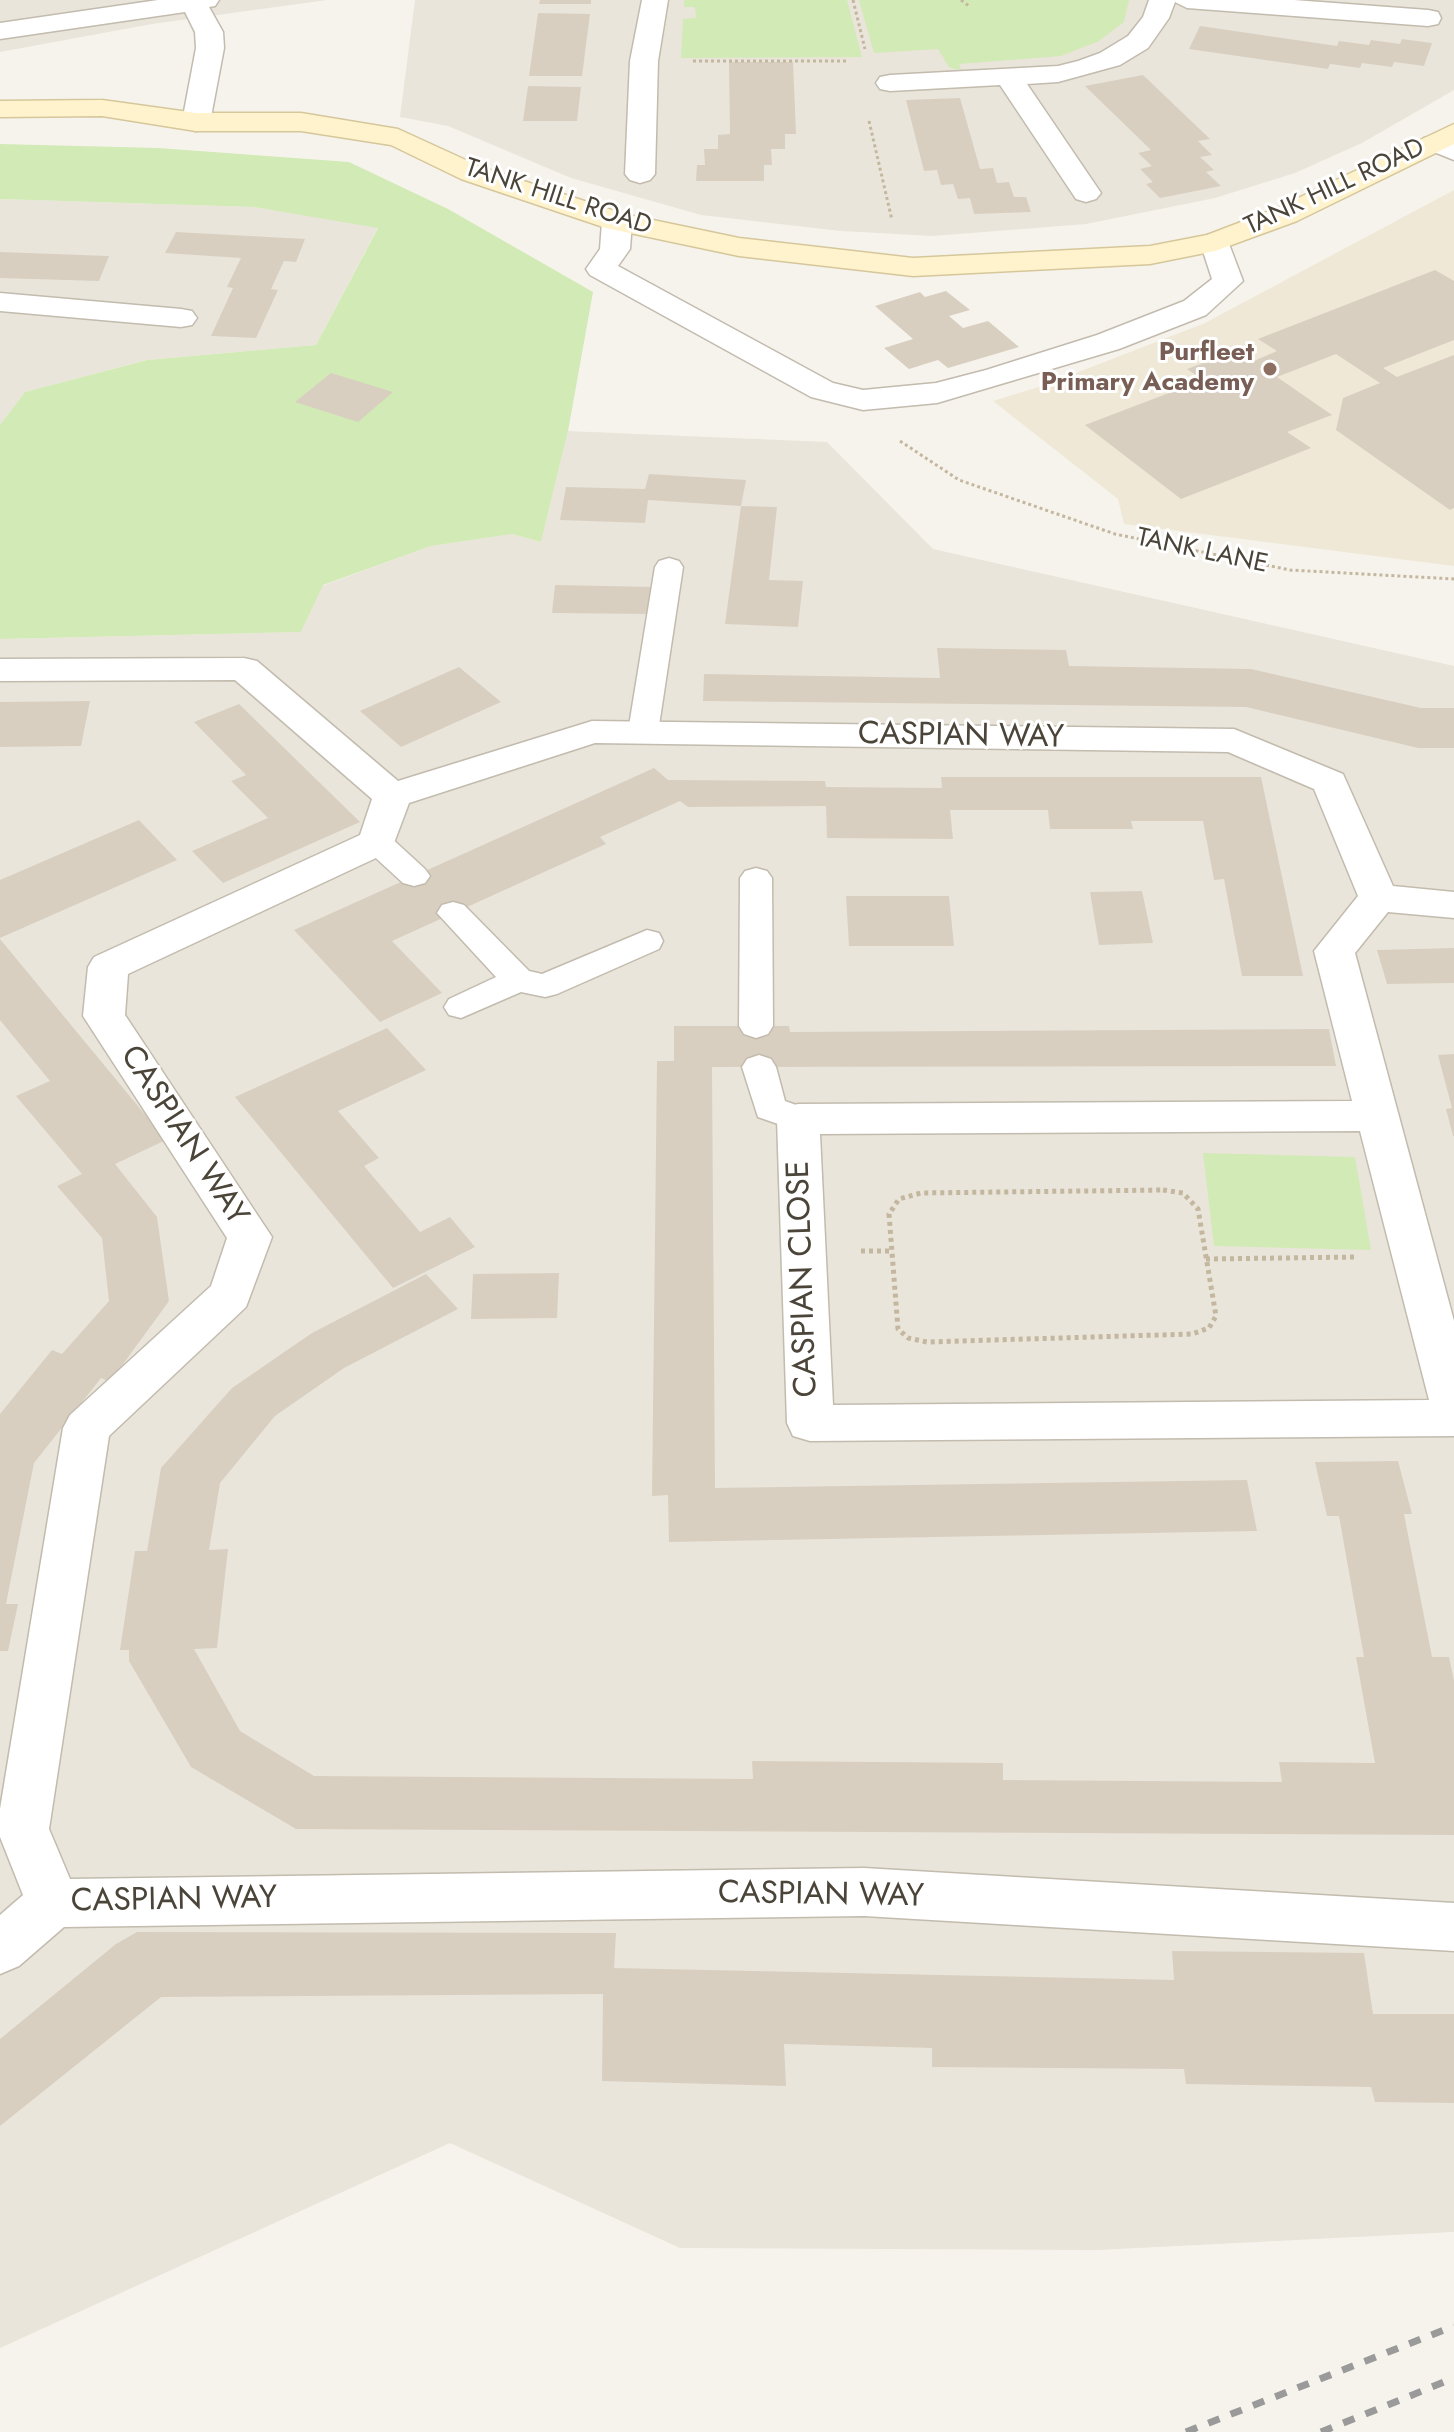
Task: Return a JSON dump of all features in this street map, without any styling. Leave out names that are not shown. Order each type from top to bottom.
[{"type":"street","points":[[640,174],[644,61],[655,0]]},
{"type":"street","points":[[890,83],[1058,74],[1110,59],[1138,42],[1156,18],[1162,0]]},
{"type":"street","points":[[1187,0],[1428,18]]},
{"type":"street","points":[[0,31],[118,7],[199,1],[209,32],[210,48],[196,122]]},
{"type":"street","points":[[1008,77],[1086,193]]},
{"type":"street","name":"TANK HILL ROAD","points":[[0,109],[102,108],[196,122],[301,122],[398,138],[471,173],[617,222],[739,247],[913,267],[1150,255],[1215,242],[1286,215],[1447,143]]},
{"type":"street","name":"TANK HILL ROAD","points":[[617,222],[615,249],[601,269],[822,390],[863,400],[937,393],[997,377],[1108,342],[1195,308],[1228,281],[1215,242]]},
{"type":"street","points":[[0,302],[181,318]]},
{"type":"street","points":[[0,670],[244,669],[392,796],[377,842]]},
{"type":"street","name":"CASPIAN WAY","points":[[392,796],[592,732],[1234,741],[1330,782],[1378,898]]},
{"type":"street","name":"CASPIAN WAY","points":[[377,842],[108,967],[104,1016],[250,1237],[230,1295],[87,1428],[23,1829],[53,1903],[864,1892],[1454,1927]]},
{"type":"street","points":[[1454,905],[1378,898],[1334,951],[1454,1407]]},
{"type":"street","name":"CASPIAN CLOSE","points":[[1378,1116],[798,1119],[810,1423],[1454,1418]]},
{"type":"street","points":[[0,1949],[53,1903]]},
{"type":"lane","points":[[643,732],[669,567]]},
{"type":"lane","points":[[377,842],[414,876]]},
{"type":"lane","points":[[756,878],[756,1026]]},
{"type":"lane","points":[[453,913],[518,980],[545,986],[647,941]]},
{"type":"lane","points":[[461,1007],[518,980]]},
{"type":"lane","points":[[759,1067],[770,1108],[798,1119]]},
{"type":"path","points":[[961,0],[969,6]]},
{"type":"path","points":[[644,61],[855,61]]},
{"type":"path","points":[[869,122],[893,227]]},
{"type":"path","name":"TANK LANE","points":[[959,480],[1115,534],[1290,570],[1454,579]]},
{"type":"path","points":[[1163,1190],[1183,1193],[1198,1209],[1206,1259],[1216,1316],[1209,1328],[1201,1331],[927,1342],[908,1338],[898,1329],[889,1214],[899,1199],[921,1193],[1163,1190]]},
{"type":"path","points":[[1206,1259],[1414,1257]]},
{"type":"shaded area","points":[[0,0],[327,0],[152,24],[0,52]]},
{"type":"shaded area","points":[[415,0],[1454,0],[1454,90],[1362,143],[1295,173],[1215,198],[1086,224],[933,236],[841,231],[701,215],[571,178],[448,126],[400,117]]},
{"type":"shaded area","name":"Purfleet Primary Academy","points":[[1454,190],[1454,566],[1124,524],[1118,499],[993,401],[1045,385],[1205,323]]},
{"type":"shaded area","points":[[0,199],[255,207],[378,227],[316,345],[146,360],[25,392],[0,425]]},
{"type":"shaded area","points":[[568,431],[827,442],[933,549],[1454,666],[1454,2232],[1098,2250],[680,2248],[450,2143],[0,2348],[0,639],[301,632],[322,586],[431,546],[512,534],[541,542]]},
{"type":"green space","points":[[684,0],[847,0],[862,57],[681,58],[683,19],[696,18],[695,7],[684,7]]},
{"type":"green space","points":[[859,0],[1129,0],[1124,22],[1099,41],[1061,56],[959,64],[961,69],[955,69],[949,67],[938,49],[874,53]]},
{"type":"green space","points":[[0,144],[158,148],[349,162],[448,209],[593,292],[568,431],[541,542],[512,534],[431,546],[323,585],[301,632],[0,639],[0,425],[25,392],[147,360],[316,345],[378,228],[254,207],[0,199]]},
{"type":"green space","points":[[1203,1153],[1355,1157],[1371,1250],[1214,1246]]},
{"type":"building","points":[[540,0],[591,0],[591,4],[539,4]]},
{"type":"building","points":[[538,13],[590,14],[582,76],[529,76]]},
{"type":"building","points":[[1200,26],[1337,46],[1339,41],[1369,45],[1371,40],[1400,44],[1402,39],[1432,43],[1424,66],[1394,62],[1392,67],[1362,63],[1360,68],[1330,64],[1328,69],[1189,49]]},
{"type":"building","points":[[729,62],[793,62],[796,134],[785,134],[785,149],[771,149],[772,165],[764,165],[764,181],[696,181],[697,165],[705,165],[704,149],[718,149],[718,135],[730,134]]},
{"type":"building","points":[[1143,75],[1210,139],[1198,141],[1212,155],[1200,157],[1214,170],[1206,172],[1221,186],[1160,198],[1146,184],[1153,182],[1140,169],[1152,166],[1138,153],[1151,150],[1085,86]]},
{"type":"building","points":[[528,86],[581,87],[577,121],[523,121]]},
{"type":"building","points":[[960,98],[980,169],[993,168],[997,183],[1009,182],[1014,197],[1026,197],[1031,212],[974,214],[970,198],[958,199],[953,184],[941,185],[937,170],[924,171],[906,100]]},
{"type":"building","points":[[176,232],[305,239],[296,262],[284,261],[271,289],[278,290],[256,338],[211,336],[233,288],[227,287],[241,258],[165,253]]},
{"type":"building","points":[[0,252],[109,256],[99,281],[0,278]]},
{"type":"building","points":[[1435,270],[1454,281],[1454,340],[1383,368],[1397,377],[1454,355],[1454,508],[1450,510],[1336,430],[1343,398],[1380,383],[1336,354],[1277,377],[1332,415],[1287,432],[1311,448],[1181,499],[1085,425],[1203,380],[1187,369],[1237,350],[1254,361],[1277,351],[1258,339]]},
{"type":"building","points":[[946,291],[970,310],[949,316],[963,328],[988,321],[1019,347],[948,368],[938,360],[909,369],[884,348],[913,339],[875,306],[920,292],[925,297]]},
{"type":"building","points":[[331,373],[393,392],[358,422],[295,402]]},
{"type":"building","points":[[649,474],[746,480],[741,506],[648,500],[645,523],[560,520],[566,487],[645,489]]},
{"type":"building","points":[[741,506],[777,507],[769,580],[803,581],[798,627],[725,624]]},
{"type":"building","points":[[555,585],[656,587],[654,614],[552,613]]},
{"type":"building","points":[[937,648],[1066,650],[1069,666],[1251,669],[1421,708],[1454,708],[1454,748],[1418,748],[1246,707],[703,701],[704,674],[940,678]]},
{"type":"building","points":[[459,667],[501,702],[401,747],[360,711]]},
{"type":"building","points":[[90,701],[81,746],[0,747],[0,702]]},
{"type":"building","points":[[239,704],[360,822],[223,883],[192,851],[268,818],[231,781],[246,775],[194,722]]},
{"type":"building","points":[[654,768],[668,780],[825,781],[826,787],[942,788],[941,777],[1261,777],[1303,976],[1242,976],[1224,879],[1214,880],[1203,821],[1131,821],[1133,829],[1050,829],[1048,810],[950,810],[953,839],[827,838],[826,806],[688,807],[680,801],[600,837],[606,844],[392,941],[442,993],[380,1022],[294,930]]},
{"type":"building","points":[[139,820],[177,860],[0,938],[0,880]]},
{"type":"building","points":[[1142,891],[1153,943],[1099,945],[1090,892]]},
{"type":"building","points":[[846,896],[949,896],[954,946],[849,946]]},
{"type":"building","points":[[0,939],[166,1140],[115,1164],[157,1217],[169,1301],[110,1382],[101,1378],[34,1463],[6,1604],[18,1604],[8,1651],[0,1651],[0,1414],[52,1350],[62,1354],[109,1301],[102,1238],[57,1186],[82,1174],[16,1096],[50,1081],[0,1020]]},
{"type":"building","points":[[1454,948],[1454,983],[1387,984],[1377,950]]},
{"type":"building","points":[[674,1026],[789,1026],[790,1032],[1329,1029],[1336,1066],[712,1067],[715,1488],[1247,1480],[1257,1531],[669,1542],[668,1495],[652,1496],[657,1061],[674,1061]]},
{"type":"building","points":[[387,1028],[426,1070],[338,1111],[379,1158],[364,1166],[420,1232],[450,1217],[475,1247],[393,1288],[235,1097]]},
{"type":"building","points":[[1454,1054],[1453,1136],[1446,1109],[1452,1108],[1438,1055]]},
{"type":"building","points":[[559,1273],[557,1318],[471,1319],[473,1274]]},
{"type":"building","points":[[426,1274],[458,1309],[344,1368],[275,1416],[220,1483],[209,1550],[228,1549],[217,1648],[194,1649],[240,1731],[314,1776],[753,1779],[752,1761],[1003,1763],[1003,1780],[1282,1782],[1279,1762],[1375,1763],[1356,1657],[1364,1657],[1339,1516],[1327,1516],[1315,1462],[1398,1461],[1412,1514],[1404,1514],[1432,1657],[1449,1657],[1454,1681],[1454,1835],[296,1829],[191,1767],[129,1661],[129,1650],[120,1650],[135,1551],[147,1551],[161,1468],[232,1388],[312,1333]]},
{"type":"building","points":[[137,1932],[616,1933],[614,1968],[1174,1980],[1172,1951],[1364,1953],[1373,2014],[1454,2014],[1454,2103],[1375,2102],[1371,2087],[1186,2084],[1184,2069],[932,2067],[932,2048],[784,2044],[786,2086],[602,2081],[603,1994],[161,1997],[0,2126],[0,2039],[116,1944]]},
{"type":"railway","points":[[1186,2432],[1454,2326]]},
{"type":"railway","points":[[1321,2432],[1454,2378]]},
{"type":"place","name":"Purfleet Primary Academy","points":[[1270,369]]}]
